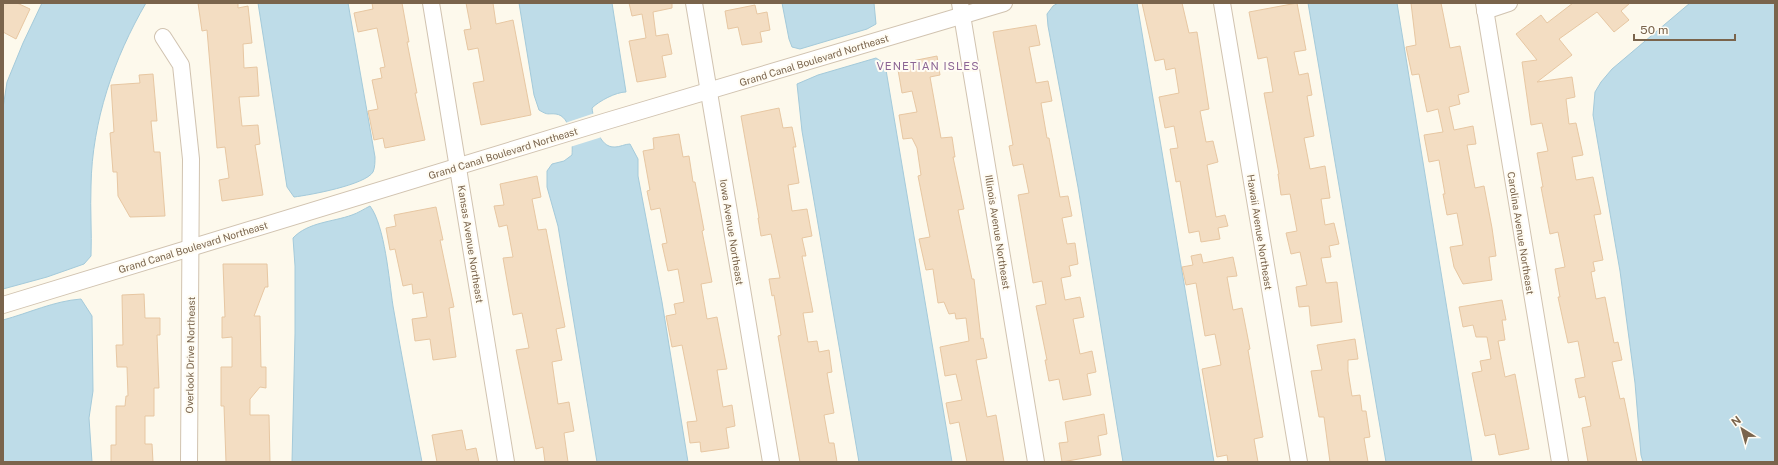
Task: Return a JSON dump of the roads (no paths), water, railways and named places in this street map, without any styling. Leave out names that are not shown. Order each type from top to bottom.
[{"type":"street","name":"Kansas Avenue Northeast","points":[[431,3],[506,462]]},
{"type":"street","name":"Iowa Avenue Northeast","points":[[694,3],[770,462]]},
{"type":"street","name":"Grand Canal Boulevard Northeast","points":[[3,305],[709,91],[961,9],[1004,3]]},
{"type":"street","name":"Hawaii Avenue Northeast","points":[[1222,3],[1299,462]]},
{"type":"street","points":[[1485,7],[1509,3]]},
{"type":"street","name":"Carolina Avenue Northeast","points":[[1485,7],[1560,462]]},
{"type":"street","name":"Illinois Avenue Northeast","points":[[961,9],[1036,462]]},
{"type":"street","name":"Overlook Drive Northeast","points":[[163,37],[181,65],[191,159],[188,462]]},
{"type":"water","points":[[42,3],[146,3],[124,46],[100,114],[92,162],[91,256],[84,264],[47,277],[3,289],[3,108],[7,82]]},
{"type":"water","points":[[258,3],[348,3],[375,157],[374,170],[368,177],[336,189],[294,197],[287,187]]},
{"type":"water","points":[[519,3],[612,3],[626,92],[608,97],[592,108],[598,133],[601,139],[609,146],[615,147],[630,144],[638,159],[638,176],[662,302],[688,462],[597,462],[558,226],[547,187],[547,171],[552,164],[564,161],[572,155],[570,131],[565,120],[561,116],[556,114],[546,114],[539,110],[534,95]]},
{"type":"water","points":[[782,3],[874,3],[876,24],[867,29],[800,49],[792,47]]},
{"type":"water","points":[[1058,3],[1137,3],[1214,462],[1123,462],[1078,187],[1048,26],[1047,14],[1053,6]]},
{"type":"water","points":[[1308,3],[1397,3],[1472,462],[1386,462]]},
{"type":"water","points":[[1690,3],[1775,3],[1775,462],[1643,462],[1641,455],[1635,383],[1620,271],[1593,115],[1595,92],[1612,69]]},
{"type":"water","points":[[876,58],[885,64],[952,462],[859,462],[802,131],[797,84],[818,75]]},
{"type":"water","points":[[370,206],[375,215],[383,240],[396,326],[422,462],[292,462],[295,334],[295,266],[293,238],[299,233],[313,226],[352,215]]},
{"type":"water","points":[[81,299],[92,316],[93,391],[89,418],[92,462],[3,462],[3,320],[51,305]]},
{"type":"district","name":"VENETIAN ISLES","points":[[928,66]]}]
